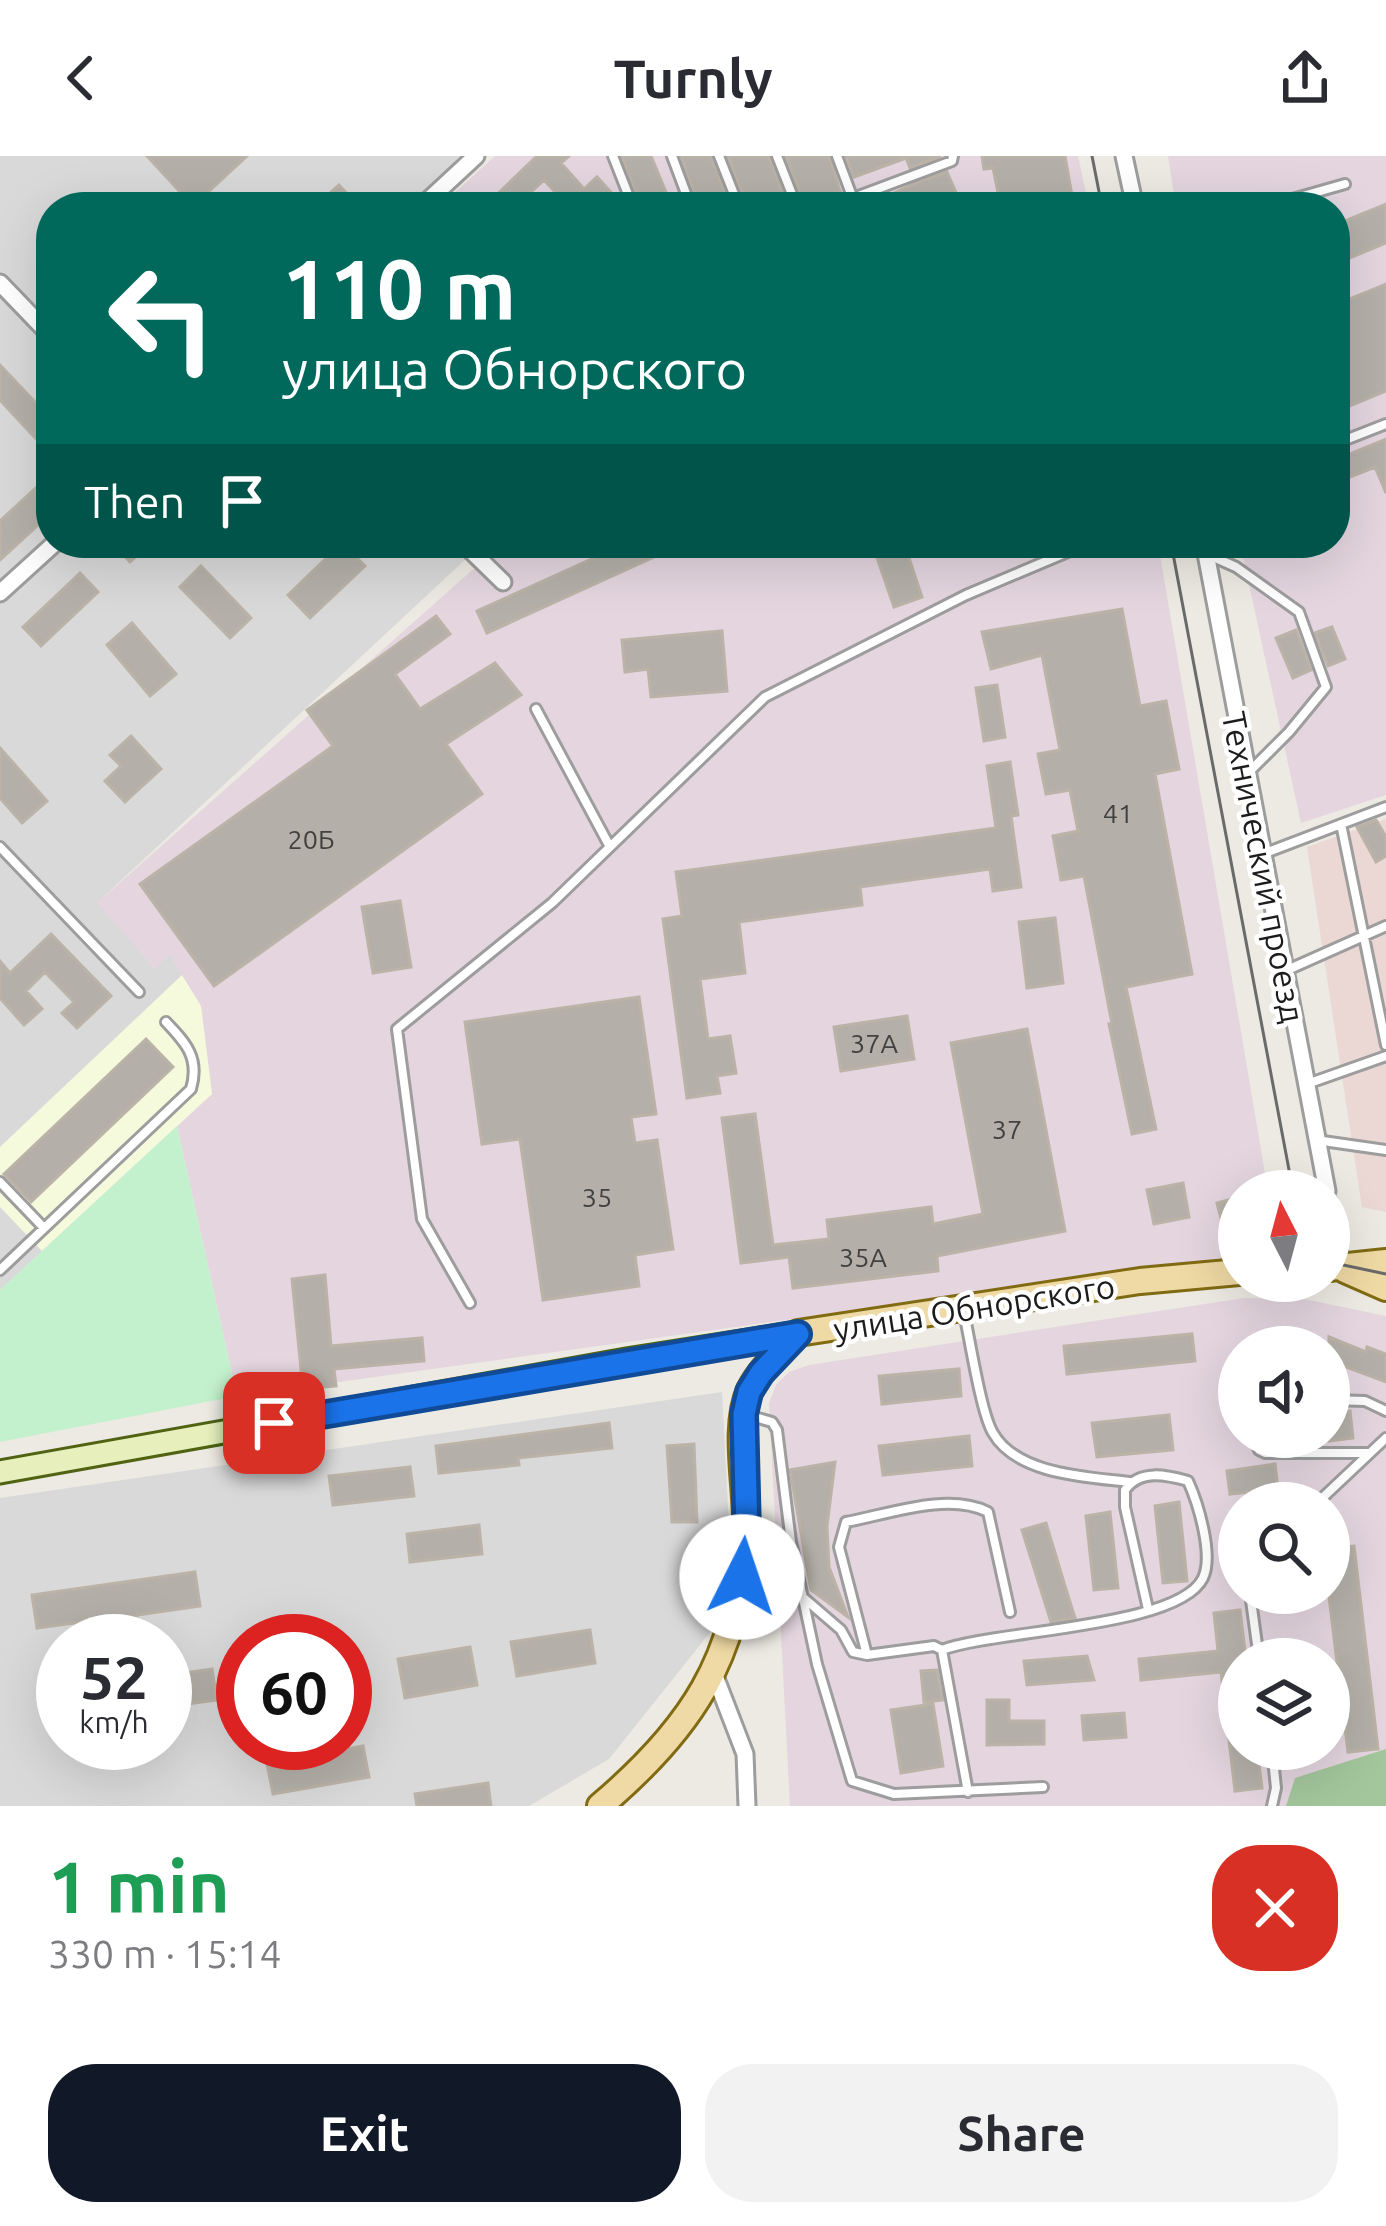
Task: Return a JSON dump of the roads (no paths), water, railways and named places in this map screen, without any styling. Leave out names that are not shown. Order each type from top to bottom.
[{"type":"main road","points":[[1350,1266],[1386,1262]]},
{"type":"main road","name":"улица Обнорского","points":[[0,1472],[626,1360],[1140,1281],[1218,1274]]},
{"type":"main road","points":[[1350,1274],[1386,1288]]},
{"type":"main road","points":[[600,1806],[677,1734],[732,1626],[747,1534],[744,1414],[749,1392],[761,1373],[798,1334]]},
{"type":"street","points":[[437,192],[476,156]]},
{"type":"street","points":[[1124,156],[1132,192]]},
{"type":"street","points":[[0,284],[36,321]]},
{"type":"street","points":[[0,592],[38,558]]},
{"type":"street","points":[[478,558],[503,582]]},
{"type":"street","name":"Технический проезд","points":[[1208,558],[1322,1170]]},
{"type":"street","points":[[713,1671],[745,1754],[747,1806]]},
{"type":"lane","points":[[613,156],[628,192]]},
{"type":"lane","points":[[672,156],[685,192]]},
{"type":"lane","points":[[719,156],[734,192]]},
{"type":"lane","points":[[777,156],[791,192]]},
{"type":"lane","points":[[837,156],[850,192]]},
{"type":"lane","points":[[879,192],[953,156]]},
{"type":"lane","points":[[1317,192],[1346,184]]},
{"type":"lane","points":[[1350,438],[1386,424]]},
{"type":"lane","points":[[470,1303],[422,1219],[397,1029],[552,903],[765,697],[966,595],[1054,558]]},
{"type":"lane","points":[[1221,558],[1299,612],[1326,687],[1246,774]]},
{"type":"lane","points":[[536,709],[610,847]]},
{"type":"lane","points":[[1261,854],[1386,807]]},
{"type":"lane","points":[[1341,824],[1386,1045]]},
{"type":"lane","points":[[0,847],[139,992]]},
{"type":"lane","points":[[1283,972],[1386,926]]},
{"type":"lane","points":[[0,1270],[191,1089],[195,1061],[188,1045],[166,1022]]},
{"type":"lane","points":[[1305,1084],[1386,1056]]},
{"type":"lane","points":[[1316,1140],[1386,1150]]},
{"type":"lane","points":[[0,1182],[44,1228]]},
{"type":"lane","points":[[804,1598],[841,1630],[853,1652],[867,1655],[934,1646],[942,1650],[965,1641],[1046,1634],[1148,1610],[1193,1592],[1206,1575],[1202,1510],[1188,1481],[1166,1475],[1130,1482],[1082,1476],[1010,1453],[991,1431],[963,1308]]},
{"type":"lane","points":[[1350,1401],[1386,1411]]},
{"type":"lane","points":[[744,1414],[772,1422],[777,1430],[791,1542],[817,1664],[852,1781],[894,1794],[1043,1787]]},
{"type":"lane","points":[[1339,1482],[1386,1438]]},
{"type":"lane","points":[[1350,1453],[1369,1453]]},
{"type":"lane","points":[[1130,1482],[1125,1507],[1148,1610]]},
{"type":"lane","points":[[867,1655],[839,1547],[846,1522],[934,1506],[973,1505],[988,1513],[1010,1612]]},
{"type":"lane","points":[[747,1534],[791,1542]]},
{"type":"lane","points":[[942,1650],[968,1792]]},
{"type":"lane","points":[[1272,1806],[1274,1770]]},
{"type":"tram line","points":[[1092,156],[1099,192]]},
{"type":"tram line","points":[[1174,558],[1289,1170]]},
{"type":"tram line","points":[[1350,1266],[1386,1274]]}]
